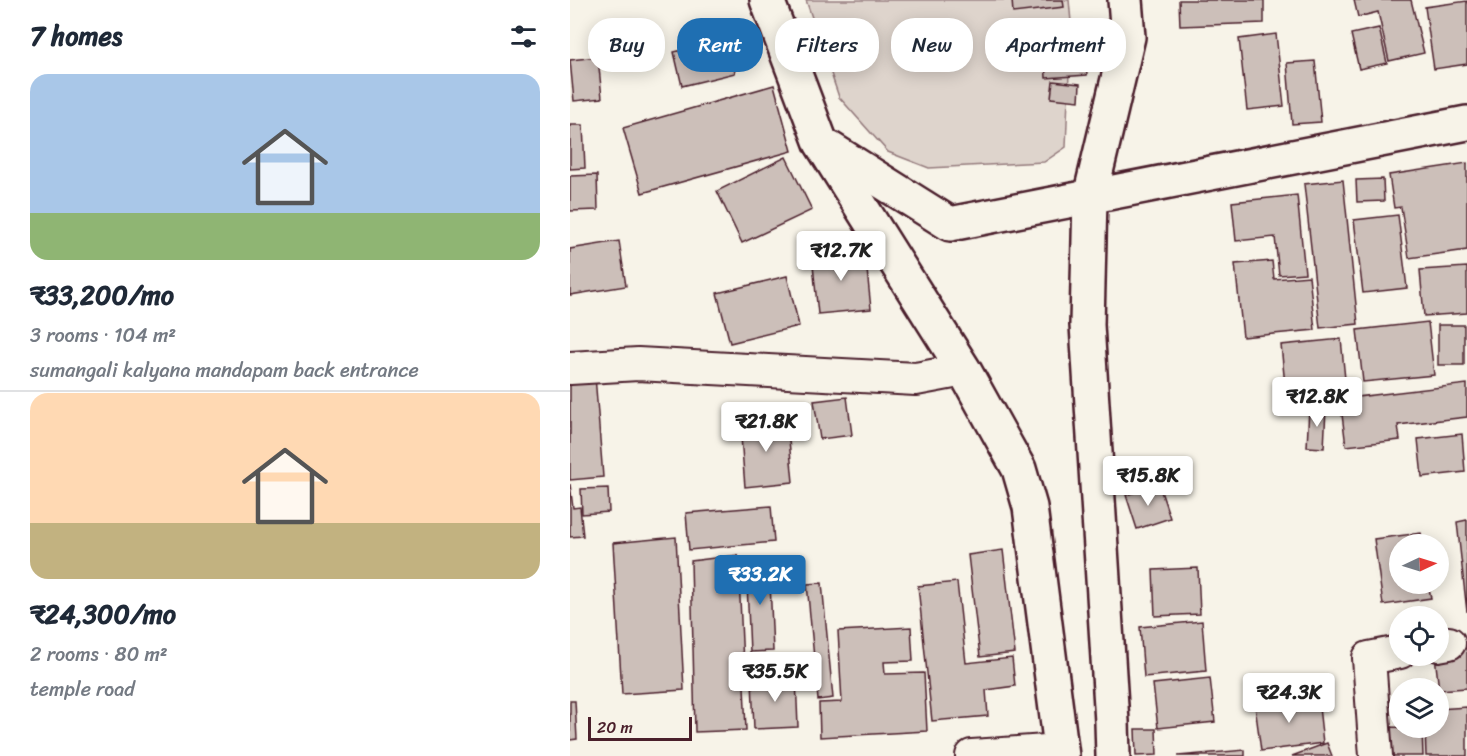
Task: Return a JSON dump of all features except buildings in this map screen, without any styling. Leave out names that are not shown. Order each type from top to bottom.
[{"type":"main road","points":[[767,0],[821,143],[964,370],[1019,469],[1029,507],[1061,753]]},
{"type":"main road","points":[[1113,756],[1088,326],[1090,197],[1128,37],[1125,0]]},
{"type":"main road","points":[[821,143],[950,224],[1467,123]]},
{"type":"street","points":[[570,368],[638,364],[916,379],[964,370]]},
{"type":"street","points":[[1376,756],[1369,658],[1389,654]]},
{"type":"street","points":[[972,756],[1061,753]]},
{"type":"shaded area","points":[[806,0],[1069,0],[1071,18],[985,18],[985,72],[1069,72],[1066,147],[1044,162],[929,168],[888,152],[839,97],[830,72],[879,72],[879,18],[812,18]]}]
